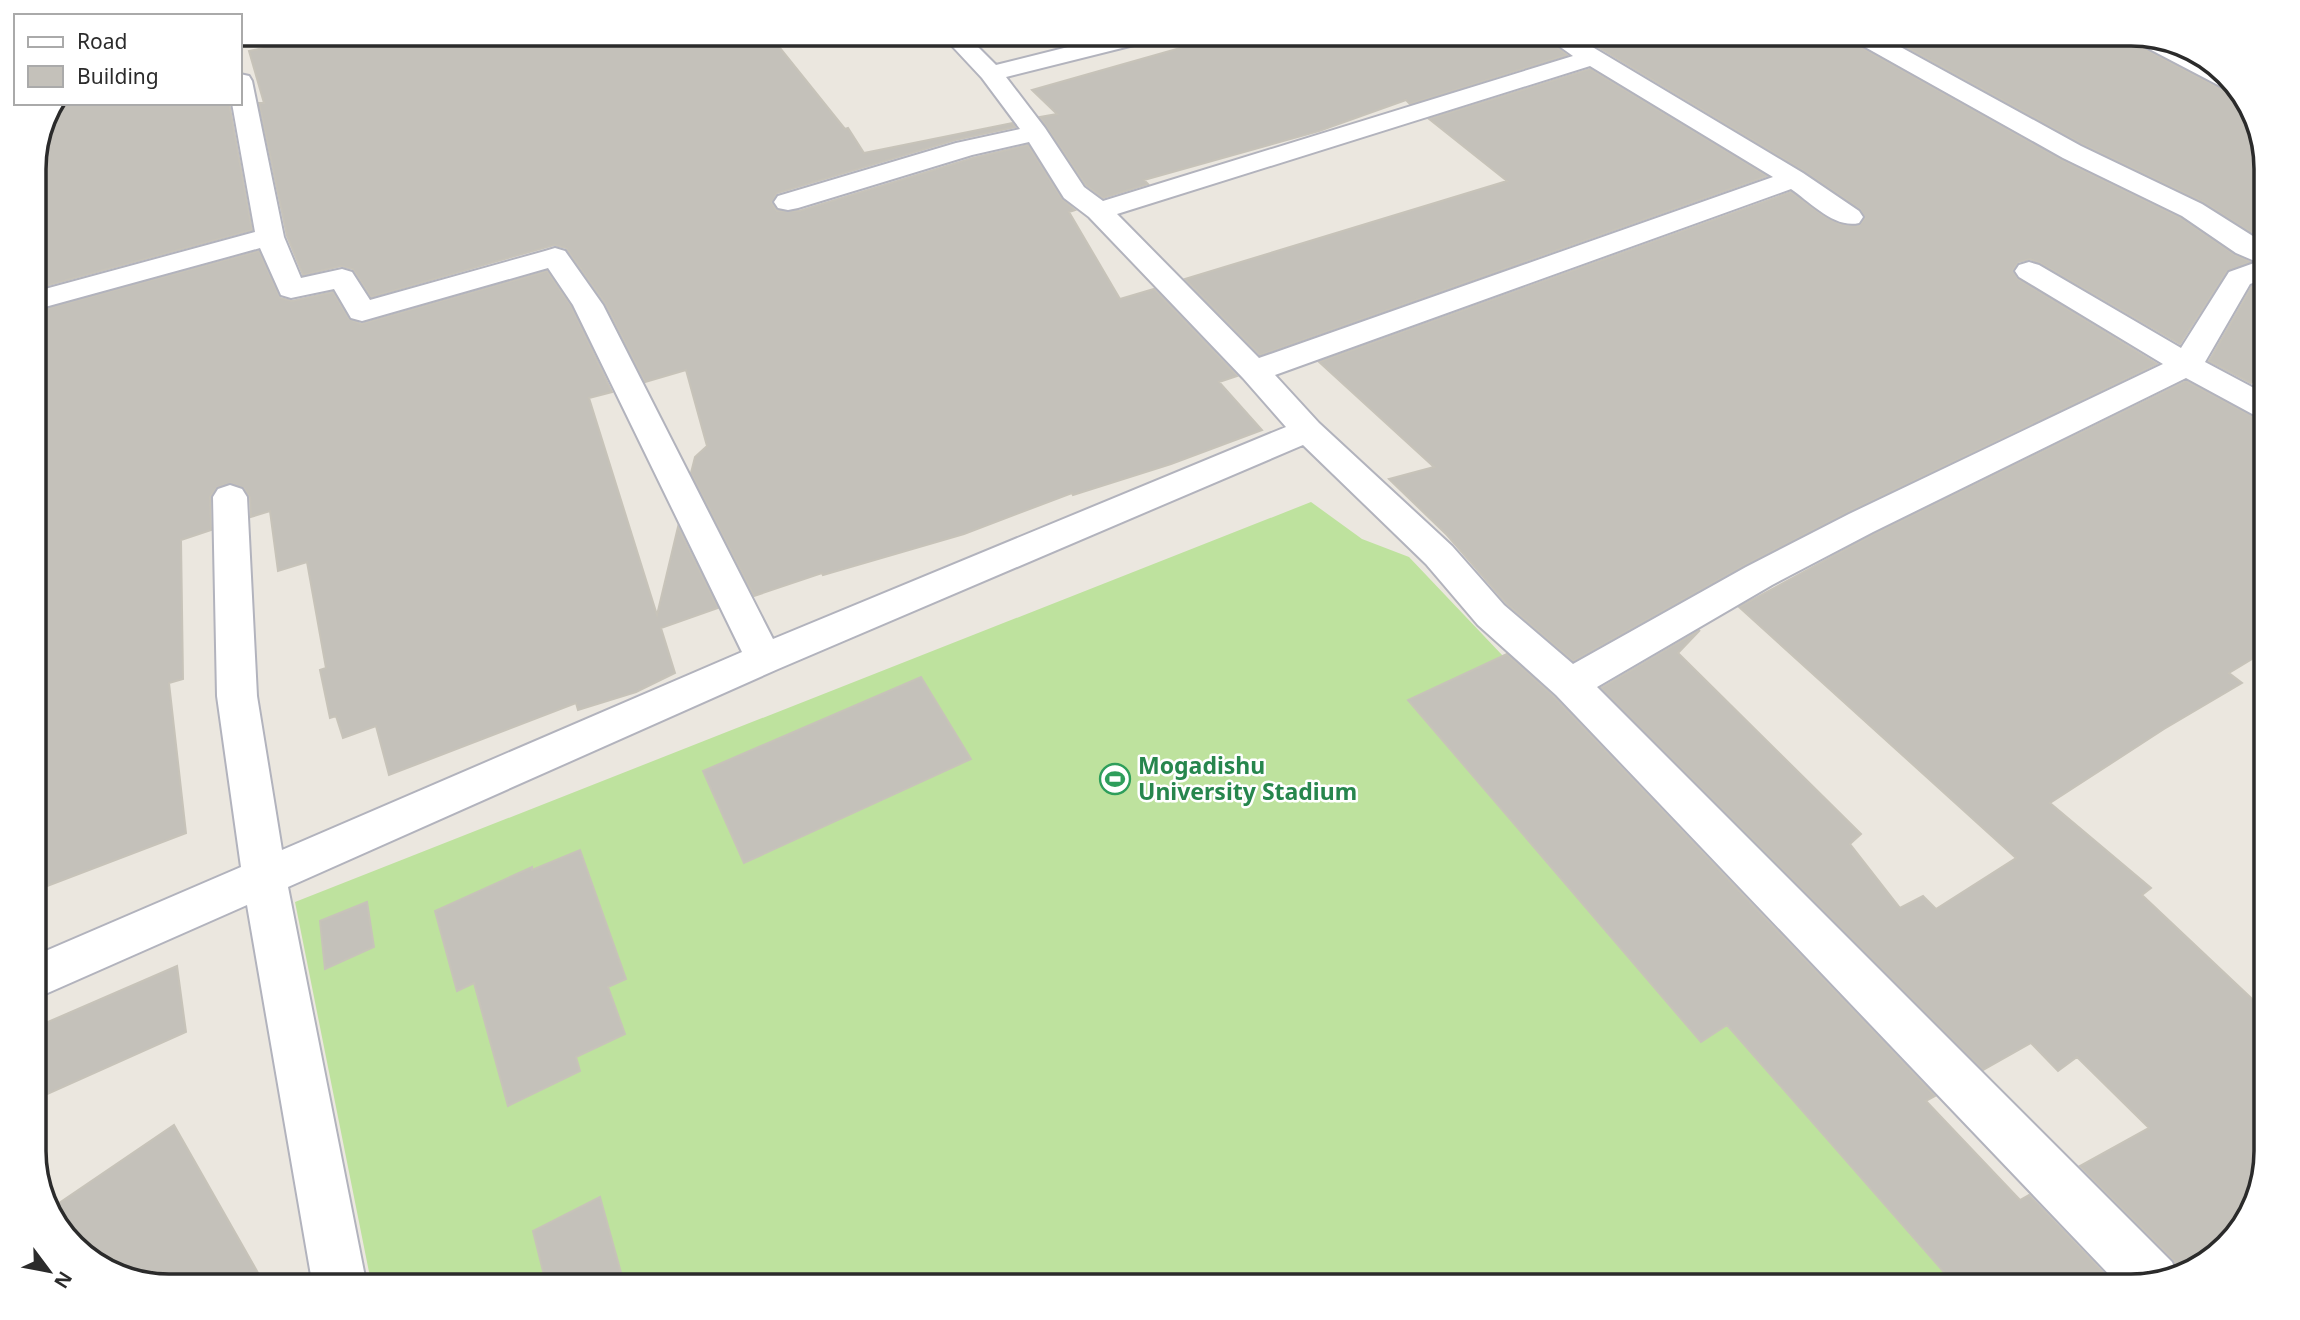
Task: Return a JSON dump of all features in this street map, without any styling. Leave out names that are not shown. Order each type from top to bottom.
[{"type":"street","points":[[964,46],[991,74],[1036,133],[1074,192],[1099,211],[1254,371],[1307,431],[1439,555],[1491,615],[1570,684],[2145,1273]]},
{"type":"street","points":[[991,74],[1102,46]]},
{"type":"street","points":[[1575,46],[1794,179],[1849,217]]},
{"type":"street","points":[[1880,46],[2072,152],[2192,210],[2254,251]]},
{"type":"street","points":[[2178,55],[2199,66]]},
{"type":"street","points":[[1099,211],[1594,57]]},
{"type":"street","points":[[242,91],[270,237],[291,289],[342,278],[362,312],[555,257],[589,305],[764,659]]},
{"type":"street","points":[[788,202],[965,149],[1036,133]]},
{"type":"street","points":[[1254,371],[1794,179]]},
{"type":"street","points":[[46,298],[270,237]]},
{"type":"street","points":[[2029,271],[2254,402]]},
{"type":"street","points":[[1570,684],[1759,576],[1861,523],[2187,365],[2239,278],[2254,272]]},
{"type":"street","points":[[46,973],[764,659],[1307,431]]},
{"type":"street","points":[[230,497],[237,695],[264,876],[338,1274]]},
{"type":"green space","name":"Mogadishu University Stadium","points":[[1311,502],[1362,539],[1409,557],[2090,1274],[369,1274],[295,902]]},
{"type":"building","points":[[273,46],[778,46],[845,129],[848,128],[864,153],[1012,123],[1015,127],[955,140],[777,193],[772,203],[777,211],[799,211],[973,158],[1028,145],[1062,199],[1075,210],[1069,212],[1120,299],[1154,289],[1237,376],[1219,382],[1262,430],[1171,464],[1073,495],[1072,493],[964,534],[823,575],[822,573],[754,596],[691,473],[695,457],[707,446],[686,370],[645,382],[605,303],[566,248],[554,245],[371,297],[353,269],[341,266],[303,275],[287,236],[259,103],[264,103],[249,51]]},
{"type":"building","points":[[1187,46],[1555,46],[1567,55],[1410,104],[1406,100],[1319,131],[1144,180],[1148,184],[1103,198],[1086,185],[1040,117],[1057,114],[1032,90]]},
{"type":"building","points":[[1597,46],[1859,46],[2062,160],[2181,218],[2235,255],[2250,262],[2227,271],[2180,344],[2040,263],[2030,259],[2018,262],[2013,270],[2018,279],[2157,364],[1848,512],[1745,565],[1573,661],[1506,603],[1447,535],[1389,479],[1434,467],[1319,362],[1791,192],[1822,215],[1840,224],[1859,226],[1865,218],[1860,209],[1804,171]]},
{"type":"building","points":[[1905,46],[2140,46],[2226,89],[2242,114],[2252,144],[2254,234],[2203,202],[2082,144]]},
{"type":"building","points":[[1590,69],[1767,176],[1260,355],[1185,279],[1507,181],[1429,119]]},
{"type":"building","points":[[63,105],[229,105],[252,230],[46,286],[46,160],[50,137]]},
{"type":"building","points":[[259,251],[280,298],[292,301],[333,292],[349,319],[361,324],[547,271],[571,306],[612,392],[589,398],[657,615],[678,527],[718,608],[661,628],[675,673],[636,692],[578,710],[576,703],[389,775],[376,726],[343,738],[336,716],[330,718],[320,670],[326,668],[307,562],[278,571],[270,511],[251,517],[250,497],[244,488],[231,483],[217,487],[210,497],[211,530],[181,540],[183,679],[169,683],[186,833],[46,886],[46,309]]},
{"type":"building","points":[[2254,285],[2254,380],[2251,383],[2209,361]]},
{"type":"building","points":[[2186,381],[2254,417],[2254,658],[2229,673],[2242,683],[2164,729],[2050,803],[2151,888],[2142,895],[2254,1001],[2254,1152],[2250,1183],[2238,1213],[2219,1239],[2179,1265],[2176,1266],[2174,1260],[2080,1166],[2149,1128],[2077,1057],[2058,1071],[2031,1043],[1983,1070],[1601,688],[1700,630],[1678,653],[1861,834],[1850,844],[1900,908],[1923,896],[1936,909],[2016,858],[1739,607],[1874,534]]},
{"type":"building","points":[[1507,654],[1554,697],[1935,1096],[1926,1101],[2020,1200],[2029,1195],[2105,1274],[1946,1274],[1727,1025],[1701,1042],[1408,700]]},
{"type":"building","points":[[921,677],[971,759],[744,863],[703,771]]},
{"type":"building","points":[[580,850],[626,979],[608,987],[625,1034],[576,1057],[580,1071],[508,1106],[474,983],[457,991],[435,911],[532,867],[532,870]]},
{"type":"building","points":[[367,902],[374,947],[325,969],[320,921]]},
{"type":"building","points":[[177,966],[186,1032],[46,1095],[46,1023]]},
{"type":"building","points":[[174,1125],[259,1274],[152,1273],[121,1265],[84,1241],[84,1236],[79,1236],[58,1206]]},
{"type":"building","points":[[600,1197],[621,1274],[544,1274],[533,1231]]},
{"type":"place","name":"Mogadishu University Stadium","points":[[1115,779]]}]
